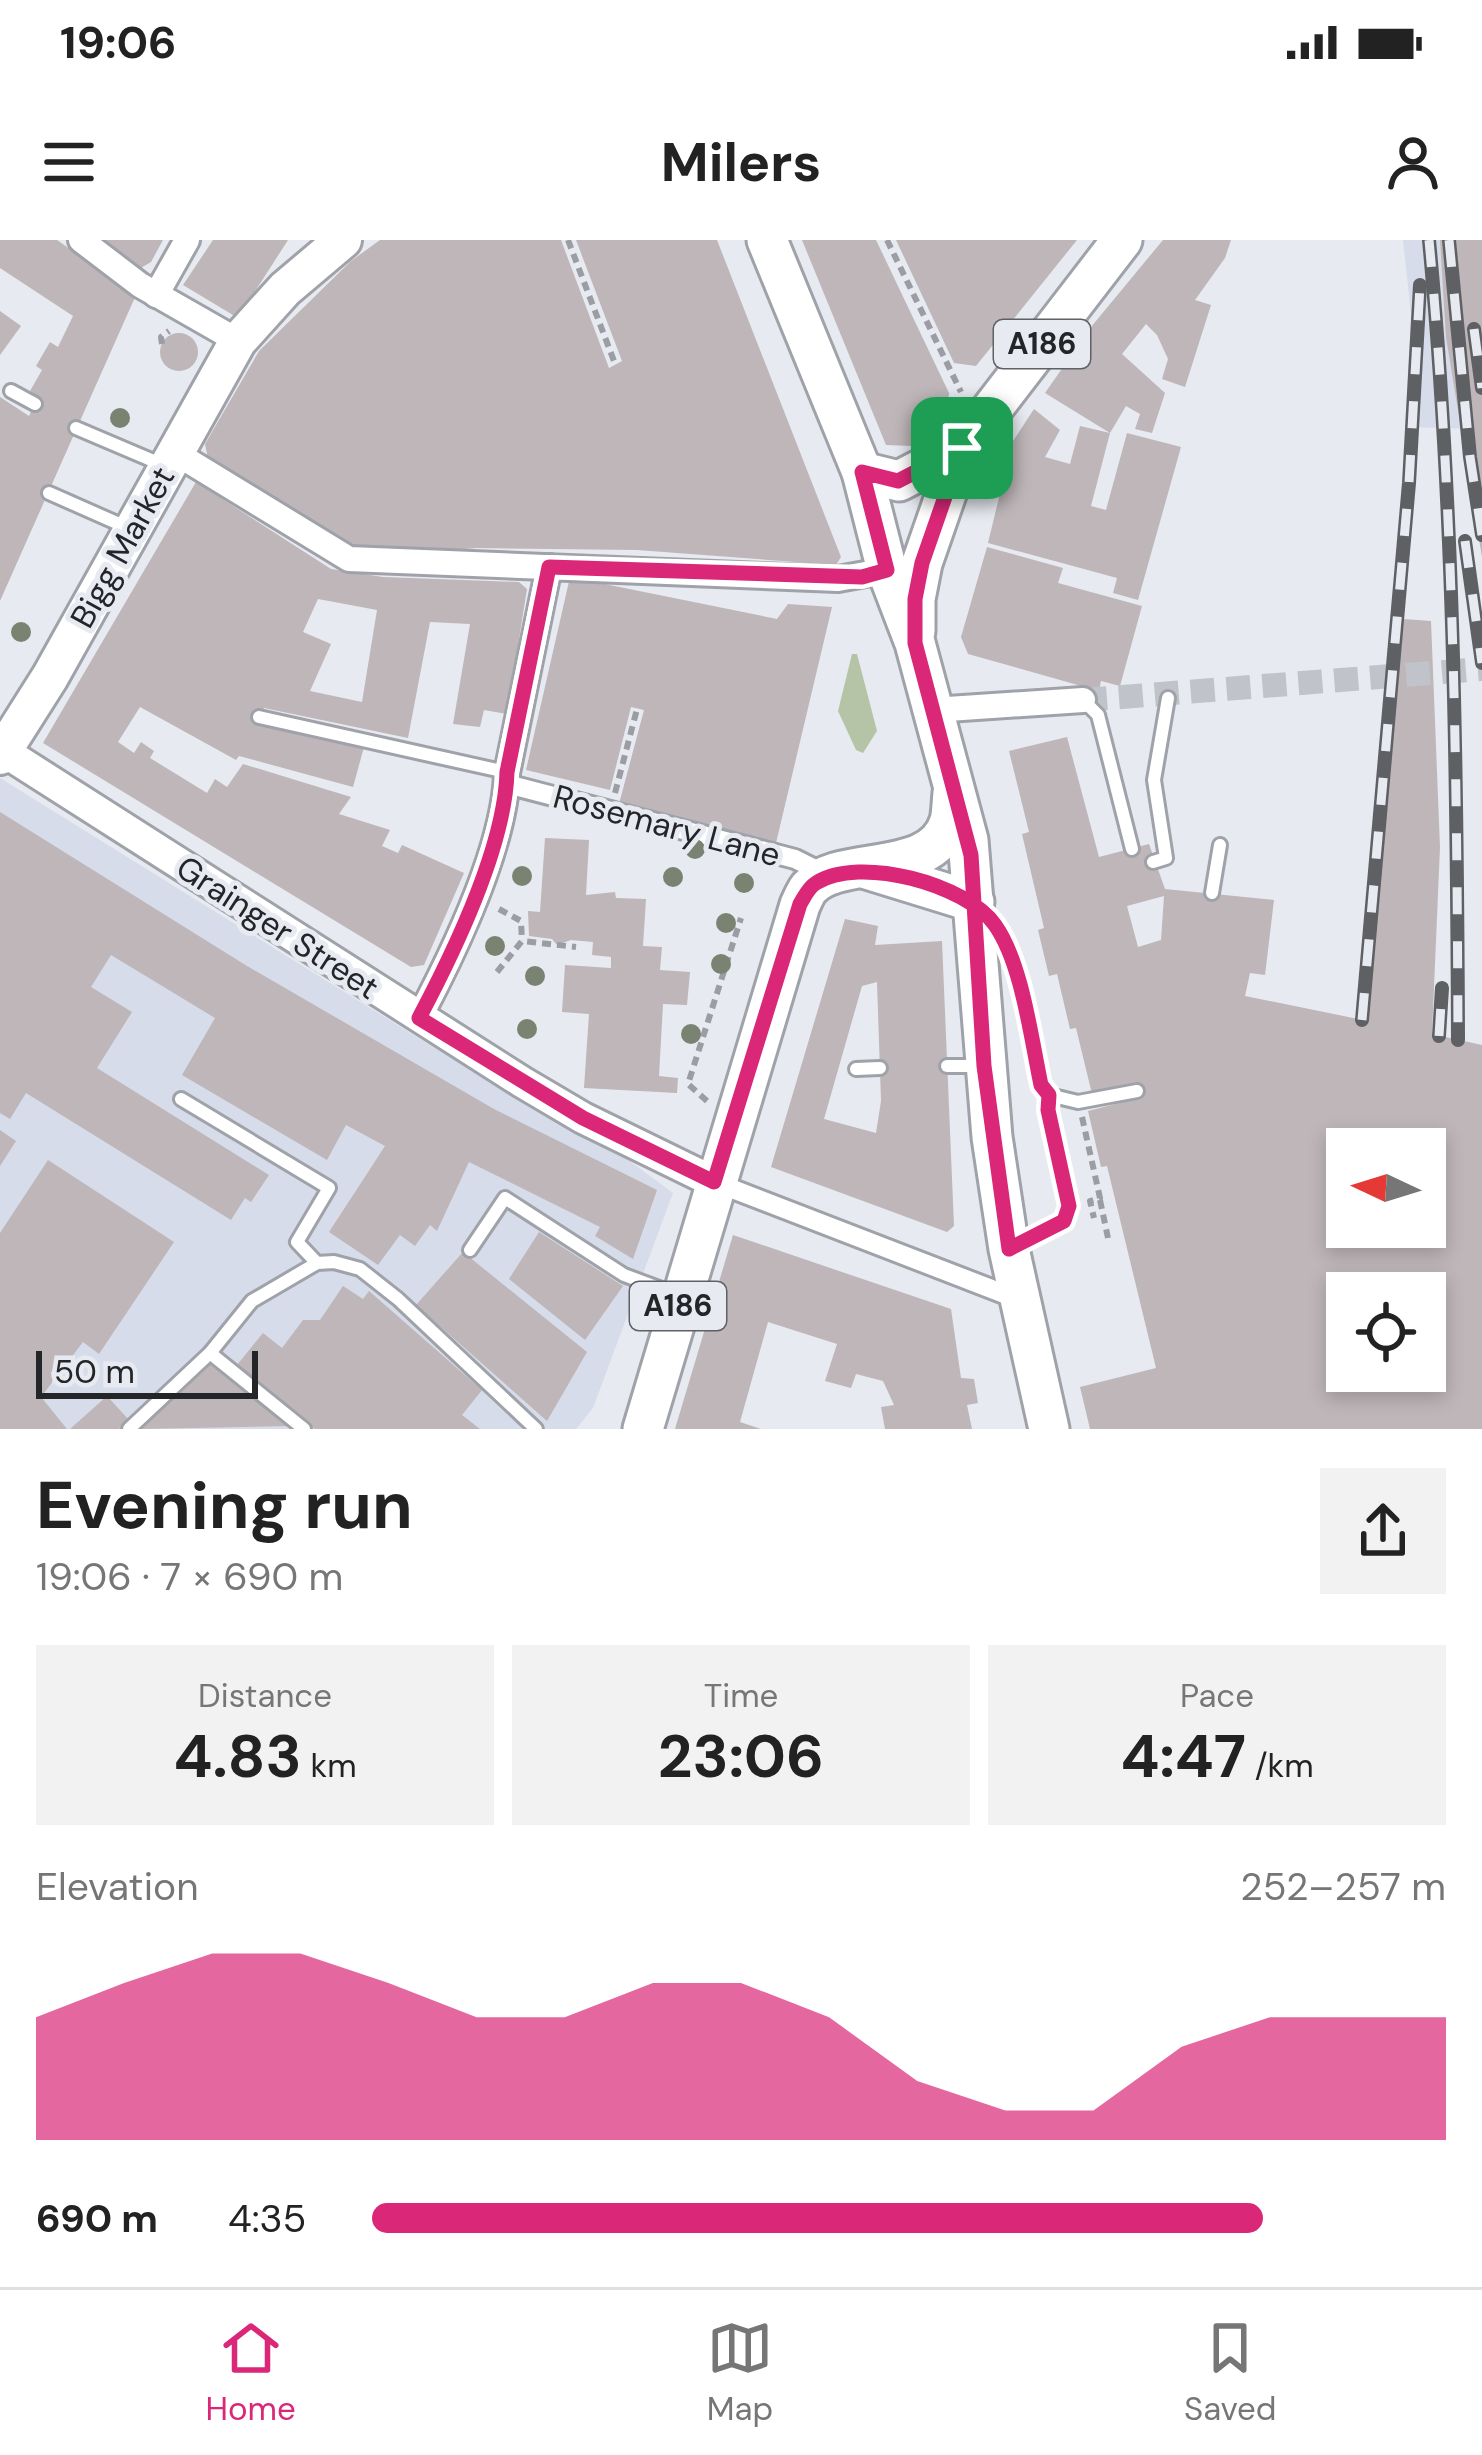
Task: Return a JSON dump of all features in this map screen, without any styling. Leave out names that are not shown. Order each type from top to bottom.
[{"type":"main road","name":"Bigg Market","points":[[1,752],[238,341],[285,290],[343,240]]},
{"type":"main road","points":[[766,240],[862,472],[882,552],[915,643]]},
{"type":"main road","name":"A186","points":[[1048,1429],[966,1066],[974,902],[971,855],[915,643],[915,599],[922,563],[970,438],[1121,240]]},
{"type":"main road","name":"A186","points":[[862,472],[898,481],[970,438]]},
{"type":"main road","name":"A186","points":[[643,1429],[800,904],[811,885],[921,853],[939,842],[949,823],[953,788]]},
{"type":"main road","points":[[849,872],[974,902]]},
{"type":"street","points":[[81,240],[156,295],[238,341]]},
{"type":"street","points":[[156,295],[187,240]]},
{"type":"street","points":[[170,459],[350,559],[838,579],[882,552]]},
{"type":"street","points":[[419,1018],[473,899],[507,797],[549,567]]},
{"type":"street","points":[[933,710],[1083,700]]},
{"type":"street","name":"Grainger Street","points":[[1,752],[583,1118],[714,1182],[1020,1300]]},
{"type":"street","name":"Rosemary Lane","points":[[507,778],[849,872]]},
{"type":"lane","points":[[11,391],[35,404]]},
{"type":"lane","points":[[76,428],[170,459]]},
{"type":"lane","points":[[49,493],[132,530]]},
{"type":"lane","points":[[1154,862],[1166,858],[1154,780],[1168,698]]},
{"type":"lane","points":[[1083,700],[1098,715],[1132,849]]},
{"type":"lane","points":[[259,716],[507,778]]},
{"type":"lane","points":[[1212,893],[1220,845]]},
{"type":"lane","points":[[974,902],[995,925],[1010,955],[1041,1085],[1049,1095],[1078,1102],[1137,1091]]},
{"type":"lane","points":[[856,1069],[880,1068]]},
{"type":"lane","points":[[1009,1249],[1064,1221],[1069,1206],[1048,1110],[1049,1095]]},
{"type":"lane","points":[[181,1099],[329,1188],[297,1242],[317,1263]]},
{"type":"lane","points":[[470,1250],[505,1198],[624,1275],[681,1296]]},
{"type":"lane","points":[[133,1425],[210,1353],[252,1301],[317,1263],[334,1262],[360,1269],[398,1299],[536,1429]]},
{"type":"lane","points":[[210,1353],[304,1429]]},
{"type":"path","points":[[568,240],[614,361]]},
{"type":"path","points":[[886,240],[970,438]]},
{"type":"path","points":[[162,344],[161,337],[172,330]]},
{"type":"path","points":[[615,792],[637,709]]},
{"type":"path","points":[[473,899],[521,921],[521,941],[497,972]]},
{"type":"path","points":[[733,1122],[688,1084],[741,918]]},
{"type":"path","points":[[521,941],[575,947]]},
{"type":"path","points":[[1078,1102],[1095,1200],[1108,1238]]},
{"type":"shaded area","points":[[1403,240],[1482,240],[1482,429],[1405,427],[1411,314]]},
{"type":"shaded area","points":[[0,778],[433,1047],[562,1111],[673,1193],[593,1408],[576,1429],[0,1429]]},
{"type":"green space","points":[[852,654],[857,654],[877,731],[863,753],[856,750],[838,711]]},
{"type":"building","points":[[0,240],[57,240],[136,295],[0,601],[0,397],[29,416],[38,396],[30,391],[42,370],[36,366],[50,342],[58,347],[73,316],[0,268]]},
{"type":"building","points":[[98,240],[163,240],[151,262],[139,269]]},
{"type":"building","points":[[213,240],[288,240],[238,318],[183,285]]},
{"type":"building","points":[[380,240],[561,240],[609,368],[622,361],[576,240],[717,240],[841,557],[836,565],[637,550],[476,548],[410,554],[341,549],[208,459],[205,444],[259,351],[351,261]]},
{"type":"building","points":[[802,240],[876,240],[949,393],[948,404],[911,446],[886,445]]},
{"type":"building","points":[[896,240],[1077,240],[976,366],[954,363]]},
{"type":"building","points":[[1163,240],[1231,240],[1225,258],[1195,300],[1211,305],[1185,387],[1162,379],[1168,359],[1146,324],[1122,354],[1165,393],[1152,433],[1135,429],[1140,414],[1126,406],[1110,433],[1045,393],[1091,327]]},
{"type":"building","points":[[1440,240],[1482,240],[1482,557],[1446,337]]},
{"type":"building","points":[[0,311],[21,326],[0,355]]},
{"type":"building","points":[[179,333],[193,338],[198,352],[193,366],[179,371],[165,366],[160,352],[165,338]]},
{"type":"building","points":[[1034,409],[1060,430],[1045,457],[1070,464],[1080,426],[1110,433],[1091,506],[1106,510],[1127,433],[1181,447],[1138,600],[1113,593],[1117,578],[988,543],[1003,481],[994,470]]},
{"type":"building","points":[[196,482],[331,569],[383,577],[519,582],[527,589],[507,714],[484,710],[480,727],[453,724],[470,624],[430,622],[408,738],[264,708],[256,722],[364,747],[353,787],[239,756],[236,760],[140,707],[118,742],[134,753],[141,742],[154,751],[150,758],[207,793],[215,779],[227,787],[243,764],[351,797],[339,814],[390,830],[382,846],[398,853],[402,845],[464,873],[424,965],[411,967],[43,743]],"holes":[[[318,599],[377,610],[362,702],[310,691],[331,644],[303,632]]]},
{"type":"building","points":[[987,547],[1063,568],[1058,583],[1142,606],[1120,686],[1101,681],[1099,691],[968,654],[961,637]]},
{"type":"building","points":[[570,577],[777,619],[788,604],[832,607],[776,843],[619,804],[644,710],[631,707],[610,790],[526,770]]},
{"type":"building","points":[[1403,619],[1431,621],[1440,847],[1432,1034],[1482,1045],[1482,1429],[1090,1429],[1080,1387],[1156,1368],[1107,1166],[1101,1167],[1088,1111],[1139,1098],[1135,1083],[1092,1094],[1057,974],[1049,976],[1038,930],[1044,928],[1022,834],[1029,832],[1009,751],[1067,737],[1099,857],[1149,844],[1165,889],[1274,900],[1265,975],[1250,973],[1245,996],[1368,1021]],"holes":[[[1164,896],[1161,940],[1138,947],[1127,906]]]},
{"type":"building","points":[[0,812],[247,966],[494,1109],[657,1190],[633,1259],[595,1236],[600,1227],[469,1162],[437,1231],[430,1225],[415,1246],[400,1235],[378,1265],[329,1232],[385,1146],[346,1125],[327,1160],[182,1075],[215,1018],[111,955],[91,987],[132,1012],[97,1068],[269,1175],[251,1202],[245,1198],[231,1220],[26,1093],[10,1119],[0,1113]]},
{"type":"building","points":[[545,838],[589,840],[586,895],[615,892],[616,898],[646,899],[643,946],[662,947],[660,970],[690,972],[687,1005],[663,1004],[659,1076],[678,1078],[677,1093],[584,1088],[589,1014],[562,1012],[565,965],[611,968],[611,957],[592,955],[593,942],[571,940],[557,945],[552,939],[529,936],[528,911],[540,912]]},
{"type":"building","points":[[845,919],[878,926],[875,945],[942,941],[954,1226],[947,1232],[771,1167]],"holes":[[[877,982],[881,1101],[876,1133],[824,1119],[862,986]]]},
{"type":"building","points":[[0,1130],[16,1141],[0,1166]]},
{"type":"building","points":[[48,1160],[174,1242],[99,1354],[83,1342],[41,1397],[67,1429],[0,1429],[0,1233]]},
{"type":"building","points":[[539,1232],[623,1286],[585,1340],[509,1279]]},
{"type":"building","points":[[733,1235],[951,1309],[961,1378],[974,1379],[978,1403],[967,1405],[972,1429],[885,1429],[881,1407],[894,1405],[883,1381],[856,1374],[851,1388],[825,1381],[837,1344],[768,1322],[740,1422],[761,1429],[675,1429]]},
{"type":"building","points":[[463,1252],[587,1352],[547,1421],[416,1305]]},
{"type":"building","points":[[343,1286],[363,1299],[369,1291],[482,1390],[462,1415],[480,1429],[315,1429],[237,1365],[263,1333],[282,1348],[303,1320],[320,1320]]},
{"type":"building","points":[[210,1364],[292,1426],[141,1429]]},
{"type":"building","points":[[107,1396],[129,1420],[119,1429],[70,1429]]},
{"type":"tunnel","points":[[1083,700],[1482,669]]},
{"type":"railway","points":[[1429,240],[1449,540],[1458,1040]]},
{"type":"railway","points":[[1449,240],[1482,535]]},
{"type":"railway","points":[[1362,1020],[1409,483],[1420,285]]},
{"type":"railway","points":[[1474,329],[1482,388]]},
{"type":"railway","points":[[1465,541],[1482,663]]},
{"type":"railway","points":[[1439,1036],[1442,988]]},
{"type":"route","points":[[962,448],[898,481],[862,472],[887,570],[838,579],[549,567],[507,772],[507,797],[473,899],[419,1018],[583,1118],[714,1182],[800,904],[811,885],[868,869],[974,902],[995,925],[1010,955],[1041,1085],[1049,1095],[1048,1110],[1069,1206],[1064,1221],[1009,1249],[984,1066],[974,902],[971,855],[915,643],[915,599],[922,563],[962,448]]}]
